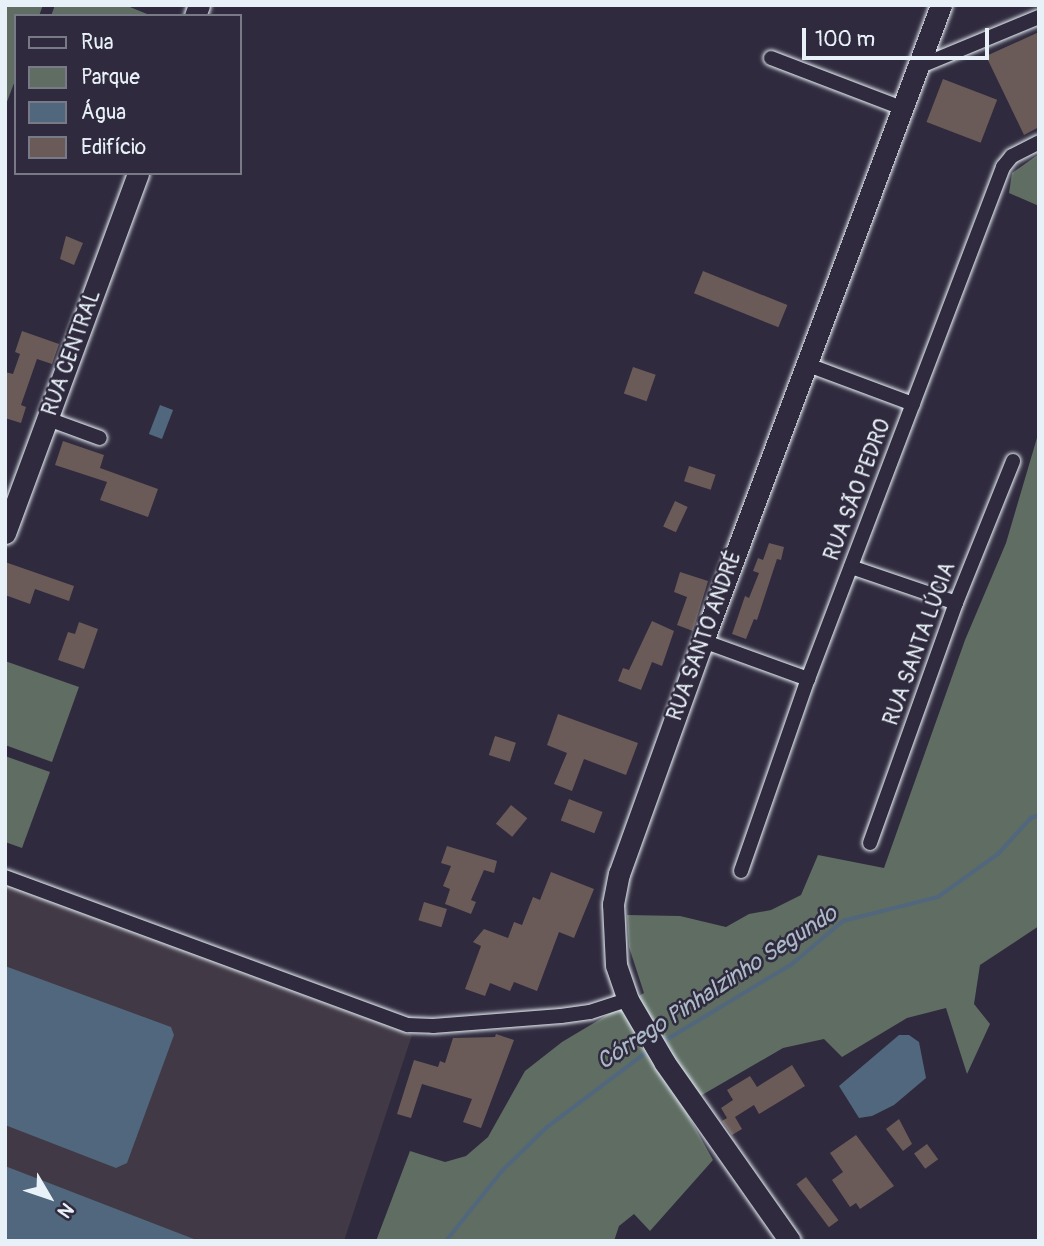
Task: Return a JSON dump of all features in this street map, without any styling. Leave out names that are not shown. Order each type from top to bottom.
[{"type":"street","name":"RUA SANTO ANDRÉ","points":[[790,1241],[665,1063],[628,1000],[619,978],[612,929],[612,904],[619,874],[703,641],[940,5]]},
{"type":"street","points":[[918,67],[1039,17]]},
{"type":"street","points":[[771,58],[902,108]]},
{"type":"street","name":"RUA SÃO PEDRO","points":[[741,871],[808,679],[1003,167],[1012,156],[1039,142]]},
{"type":"street","name":"RUA CENTRAL","points":[[5,533],[137,175]]},
{"type":"street","points":[[807,365],[913,404]]},
{"type":"street","points":[[48,419],[100,438]]},
{"type":"street","name":"RUA SANTA LÚCIA","points":[[870,843],[956,603],[1013,461]]},
{"type":"street","points":[[851,567],[956,603]]},
{"type":"street","points":[[703,641],[808,679]]},
{"type":"street","points":[[5,877],[408,1025],[433,1026],[561,1016],[590,1012],[628,1000]]},
{"type":"shaded area","points":[[5,884],[412,1035],[344,1241],[5,1241]]},
{"type":"green space","points":[[5,5],[43,5],[40,14],[14,14],[14,83],[5,107]]},
{"type":"green space","points":[[55,5],[125,5],[147,14],[52,14]]},
{"type":"green space","points":[[1039,154],[1039,206],[1009,193],[1012,173]]},
{"type":"green space","points":[[1039,431],[1039,926],[980,965],[974,1004],[990,1024],[967,1074],[946,1008],[907,1018],[842,1057],[824,1039],[783,1048],[683,1106],[713,1160],[650,1231],[634,1214],[619,1226],[614,1241],[376,1241],[410,1151],[445,1162],[466,1156],[488,1137],[525,1071],[562,1042],[644,993],[629,947],[627,915],[680,916],[726,927],[749,914],[771,910],[801,895],[818,855],[884,868],[965,640],[1006,543]]},
{"type":"green space","points":[[5,661],[79,687],[52,762],[5,745]]},
{"type":"green space","points":[[5,756],[50,772],[22,848],[5,842]]},
{"type":"water","points":[[160,405],[173,410],[162,439],[149,434]]},
{"type":"water","points":[[5,966],[171,1027],[174,1035],[127,1163],[116,1168],[5,1125]]},
{"type":"water","points":[[899,1035],[909,1035],[919,1042],[926,1078],[894,1105],[872,1116],[859,1118],[839,1086]]},
{"type":"water","points":[[5,1166],[199,1241],[5,1241]]},
{"type":"building","points":[[1039,32],[1039,127],[1024,135],[986,56]]},
{"type":"building","points":[[943,79],[997,100],[981,143],[927,122]]},
{"type":"building","points":[[66,236],[83,243],[74,265],[60,259]]},
{"type":"building","points":[[703,271],[787,305],[778,327],[694,293]]},
{"type":"building","points":[[22,331],[59,344],[52,364],[37,359],[21,405],[26,407],[21,423],[5,418],[5,372],[13,374],[20,354],[15,352]]},
{"type":"building","points":[[633,367],[656,375],[647,401],[624,393]]},
{"type":"building","points":[[63,441],[104,455],[100,468],[158,489],[148,517],[100,500],[107,482],[55,465]]},
{"type":"building","points":[[689,466],[716,475],[711,490],[684,481]]},
{"type":"building","points":[[675,501],[688,507],[676,532],[663,526]]},
{"type":"building","points":[[769,543],[784,547],[781,560],[777,559],[757,620],[754,619],[746,639],[732,634],[745,596],[749,598],[759,573],[753,571],[758,558],[763,560]]},
{"type":"building","points":[[5,562],[74,586],[69,601],[35,589],[30,604],[5,595]]},
{"type":"building","points":[[680,572],[708,581],[693,631],[677,625],[687,597],[674,592]]},
{"type":"building","points":[[652,621],[674,631],[662,666],[652,662],[641,690],[618,681],[623,668],[629,670]]},
{"type":"building","points":[[79,622],[98,629],[84,669],[58,660],[68,632],[75,634]]},
{"type":"building","points":[[558,714],[638,743],[626,775],[584,759],[572,791],[554,784],[567,753],[547,745]]},
{"type":"building","points":[[495,736],[516,743],[510,762],[489,755]]},
{"type":"building","points":[[569,799],[603,812],[594,833],[561,820]]},
{"type":"building","points":[[511,805],[527,818],[512,837],[496,824]]},
{"type":"building","points":[[447,846],[497,861],[494,873],[484,870],[471,900],[476,902],[471,914],[445,904],[450,889],[443,886],[451,866],[441,863]]},
{"type":"building","points":[[551,872],[594,889],[574,938],[559,932],[537,991],[514,982],[510,991],[490,983],[485,996],[465,989],[481,946],[473,942],[484,929],[508,938],[514,922],[522,925],[533,897],[540,900]]},
{"type":"building","points":[[424,902],[447,909],[441,927],[418,920]]},
{"type":"building","points":[[496,1034],[514,1040],[481,1128],[463,1122],[472,1099],[422,1084],[411,1118],[397,1114],[414,1060],[438,1067],[440,1061],[445,1063],[453,1038],[495,1037]]},
{"type":"building","points":[[792,1065],[805,1086],[759,1114],[754,1105],[735,1117],[742,1129],[732,1135],[722,1121],[727,1118],[721,1108],[733,1100],[727,1090],[750,1076],[757,1087]]},
{"type":"building","points":[[899,1119],[912,1144],[903,1151],[886,1129]]},
{"type":"building","points":[[856,1135],[894,1186],[860,1209],[856,1203],[850,1207],[832,1180],[843,1172],[830,1153]]},
{"type":"building","points":[[927,1144],[938,1159],[925,1169],[914,1153]]},
{"type":"building","points":[[806,1177],[838,1220],[829,1227],[796,1184]]},
{"type":"waterway","name":"Córrego Pinhalzinho Segundo","points":[[661,1043],[792,964],[843,921],[938,897],[998,854],[1031,818],[1039,815]]},
{"type":"waterway","name":"Córrego Pinhalzinho Segundo","points":[[446,1241],[502,1171],[546,1128],[648,1051]]}]
